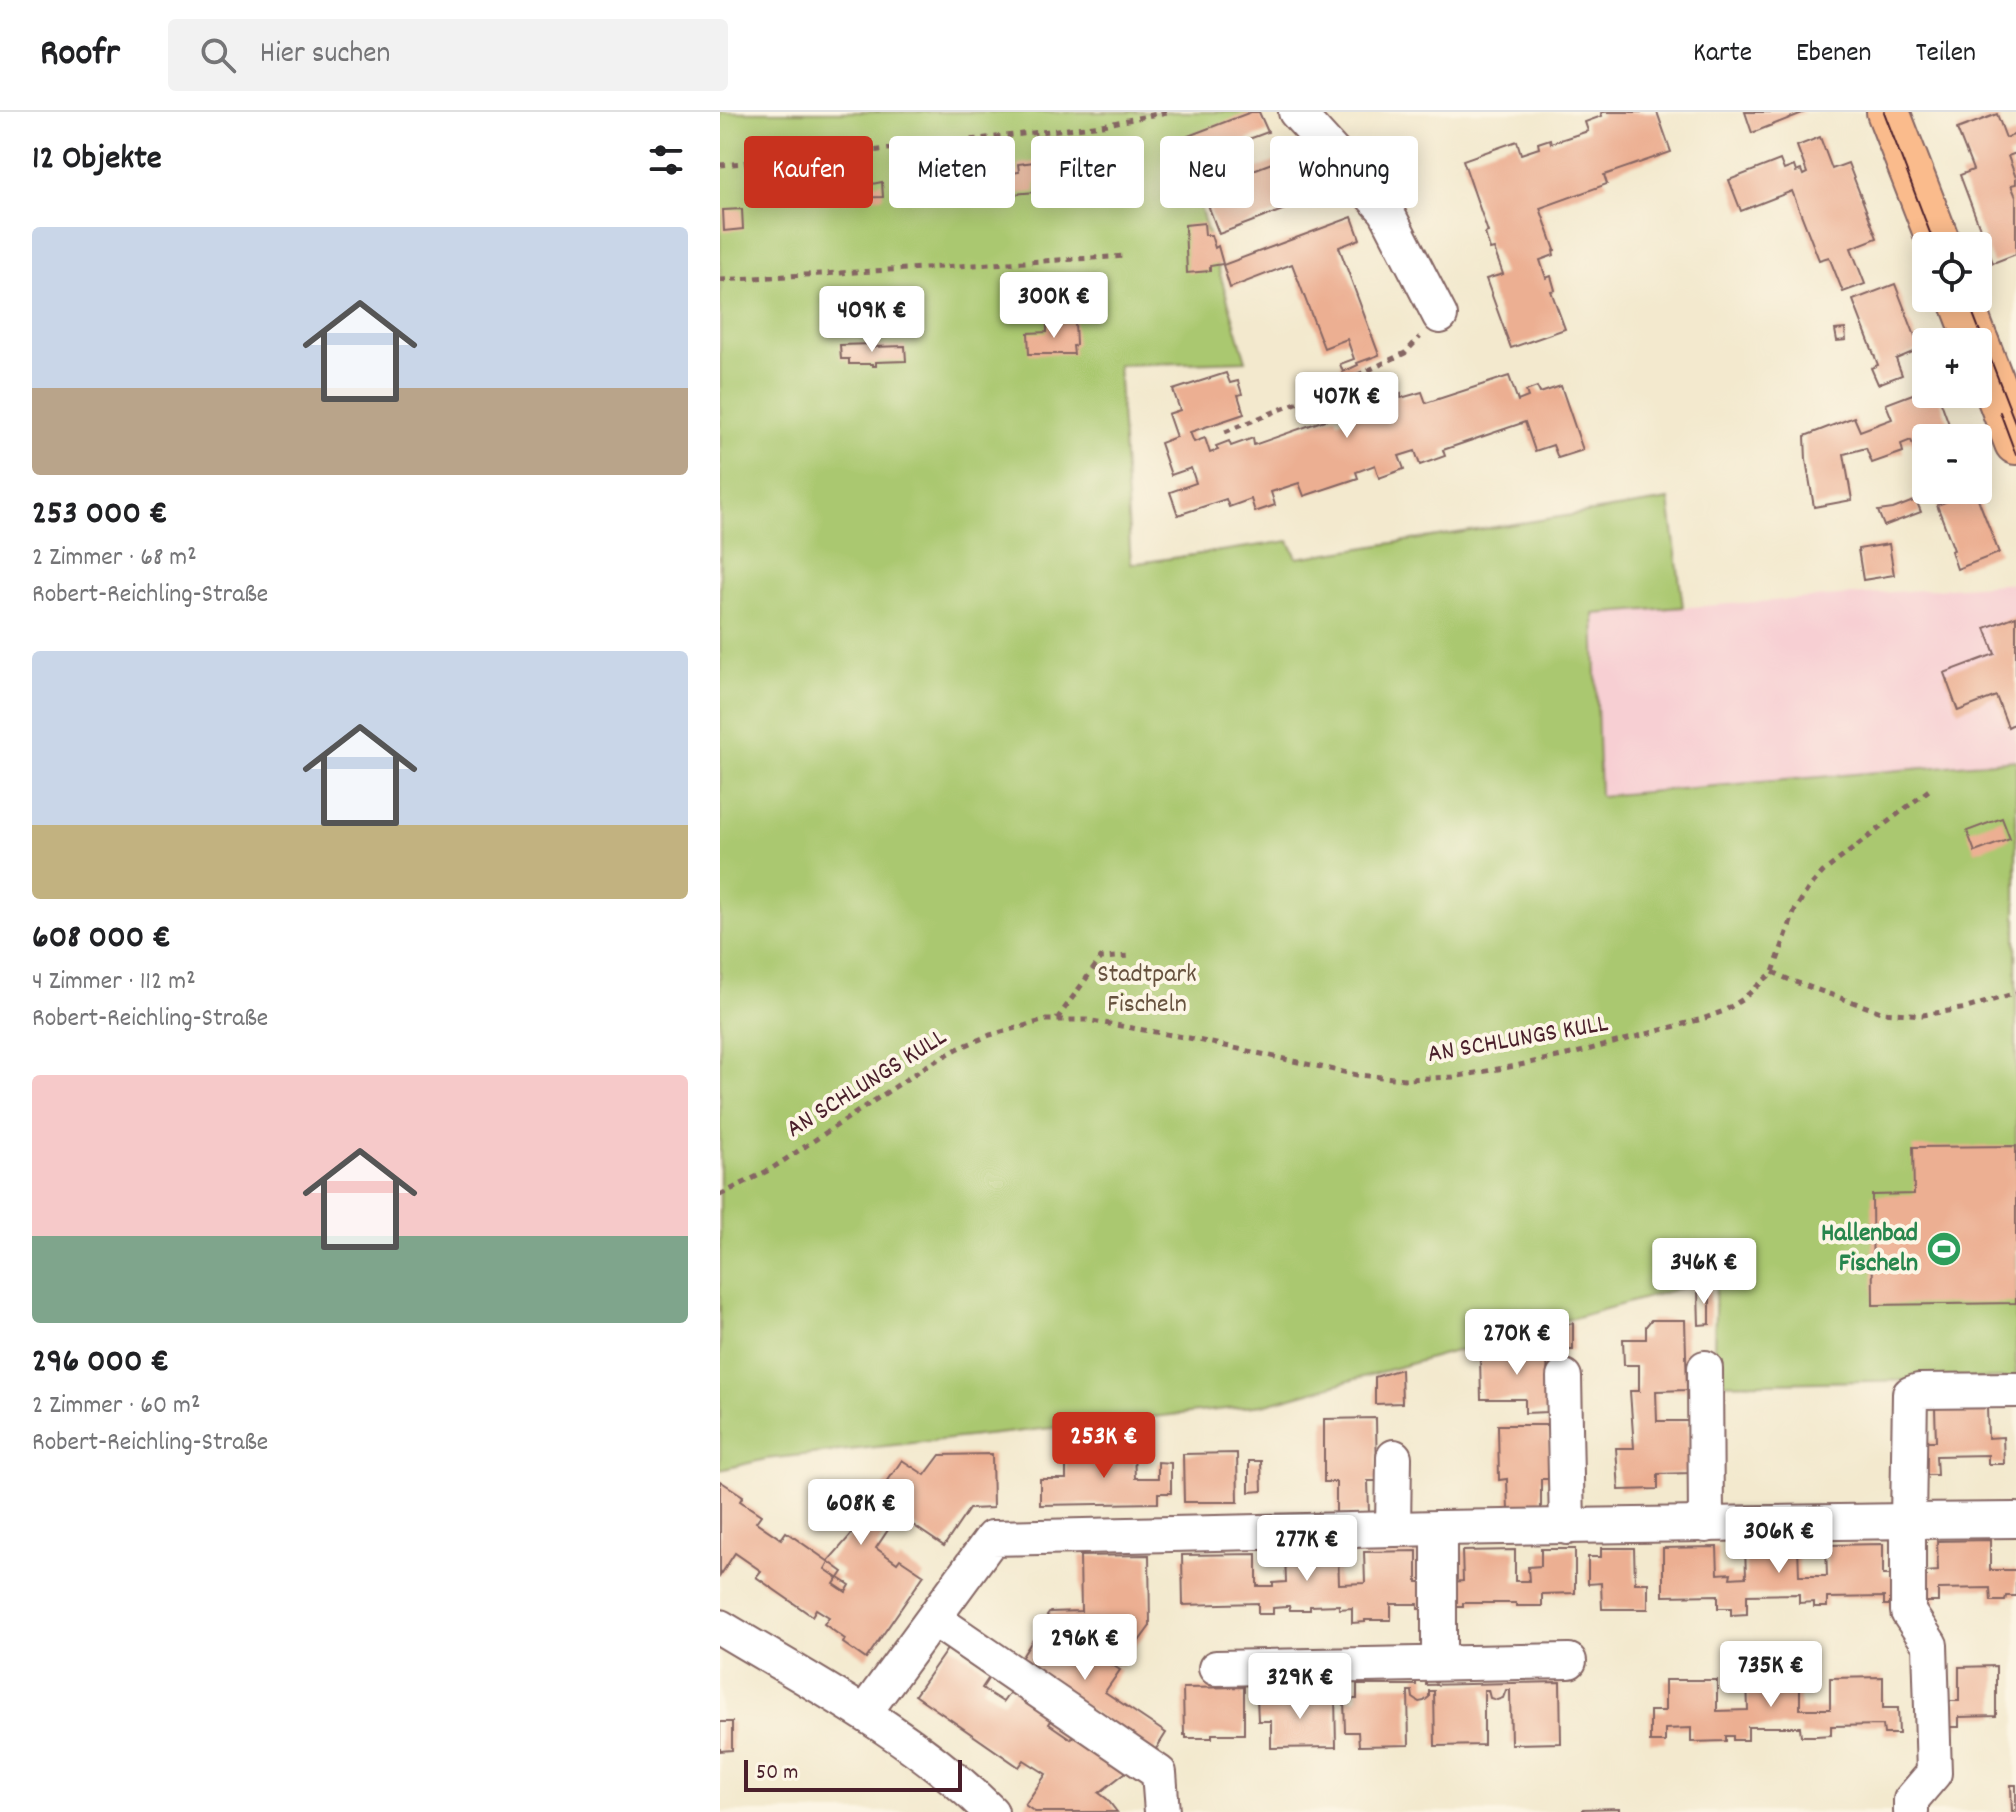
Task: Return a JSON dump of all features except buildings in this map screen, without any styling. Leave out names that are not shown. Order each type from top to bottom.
[{"type":"main road","points":[[1888,112],[1935,232]]},
{"type":"main road","points":[[1992,380],[2016,443]]},
{"type":"street","points":[[1296,112],[1386,211],[1440,316]]},
{"type":"street","points":[[1705,1368],[1706,1525]]},
{"type":"street","points":[[1564,1377],[1567,1527]]},
{"type":"street","points":[[1911,1812],[1911,1800],[1934,1773],[1930,1645],[1908,1612],[1910,1394],[1919,1391],[2016,1390]]},
{"type":"street","points":[[1393,1529],[1394,1457]]},
{"type":"street","points":[[864,1713],[992,1538],[2016,1520]]},
{"type":"street","points":[[1439,1528],[1439,1662]]},
{"type":"street","points":[[934,1619],[1159,1773],[1162,1812]]},
{"type":"street","points":[[720,1627],[864,1713],[961,1783],[991,1812]]},
{"type":"street","points":[[1216,1668],[1569,1661]]},
{"type":"path","points":[[720,165],[1103,125],[1167,112]]},
{"type":"path","points":[[720,280],[1127,256]]},
{"type":"path","points":[[1225,432],[1311,397],[1405,353],[1440,316]]},
{"type":"path","name":"AN SCHLUNGS KULL","points":[[720,1195],[771,1169],[957,1049],[990,1035],[1046,1020],[1087,1020],[1189,1038],[1357,1075],[1405,1079],[1453,1077],[1515,1066],[1702,1019],[1724,1011],[1743,999],[1773,972],[1795,910],[1823,872],[1929,790]]},
{"type":"path","points":[[1056,1020],[1101,958],[1130,956]]},
{"type":"path","points":[[1773,972],[1881,1012],[1923,1015],[1967,1008],[2016,993]]},
{"type":"shaded area","points":[[2016,583],[2016,760],[1600,796],[1594,614]]},
{"type":"green space","name":"Stadtpark Fischeln","points":[[720,112],[1255,112],[1191,136],[1160,136],[1160,208],[1200,208],[1246,361],[1118,365],[1131,564],[1289,541],[1297,558],[1669,500],[1683,607],[1594,614],[1600,796],[2016,760],[2016,1378],[1713,1384],[1716,1278],[1263,1405],[766,1459],[720,1470]]},
{"type":"tram line","points":[[1884,112],[1930,232]]},
{"type":"tram line","points":[[1972,312],[2016,425]]},
{"type":"tram line","points":[[2000,412],[2016,455]]},
{"type":"place","name":"Hallenbad Fischeln","points":[[1944,1249]]}]
